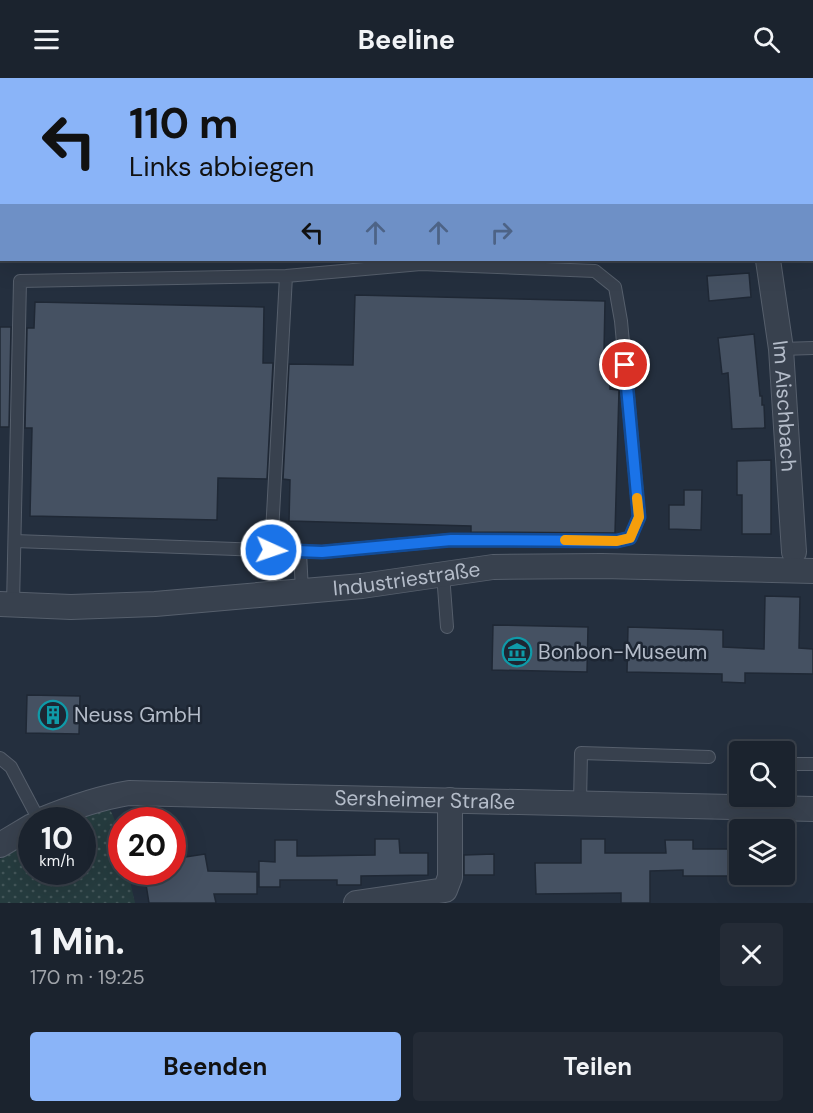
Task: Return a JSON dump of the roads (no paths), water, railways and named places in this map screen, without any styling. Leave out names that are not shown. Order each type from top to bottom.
[{"type":"street","name":"Im Aischbach","points":[[768,261],[780,349],[794,552]]},
{"type":"street","name":"Industriestraße","points":[[6,604],[71,607],[155,604],[363,586],[493,567],[591,566],[813,571]]},
{"type":"street","name":"Sersheimer Straße","points":[[74,807],[103,797],[129,792],[813,808]]},
{"type":"street","points":[[356,903],[445,890],[450,877],[450,800]]},
{"type":"street","points":[[0,845],[18,834]]},
{"type":"lane","points":[[6,604],[15,541],[20,281],[286,276],[421,264],[595,271],[615,287],[621,321],[639,517],[630,538],[617,541],[451,540],[322,552],[15,541]]},
{"type":"lane","points":[[271,550],[286,276]]},
{"type":"lane","points":[[780,349],[813,348]]},
{"type":"lane","points":[[300,552],[302,591]]},
{"type":"lane","points":[[443,574],[447,627]]},
{"type":"lane","points":[[580,803],[581,753],[709,757]]},
{"type":"lane","points":[[0,758],[11,767],[33,807]]},
{"type":"lane","points":[[795,764],[813,764]]},
{"type":"place","name":"Bonbon-Museum","points":[[517,652]]},
{"type":"place","name":"Neuss GmbH","points":[[53,715]]}]
